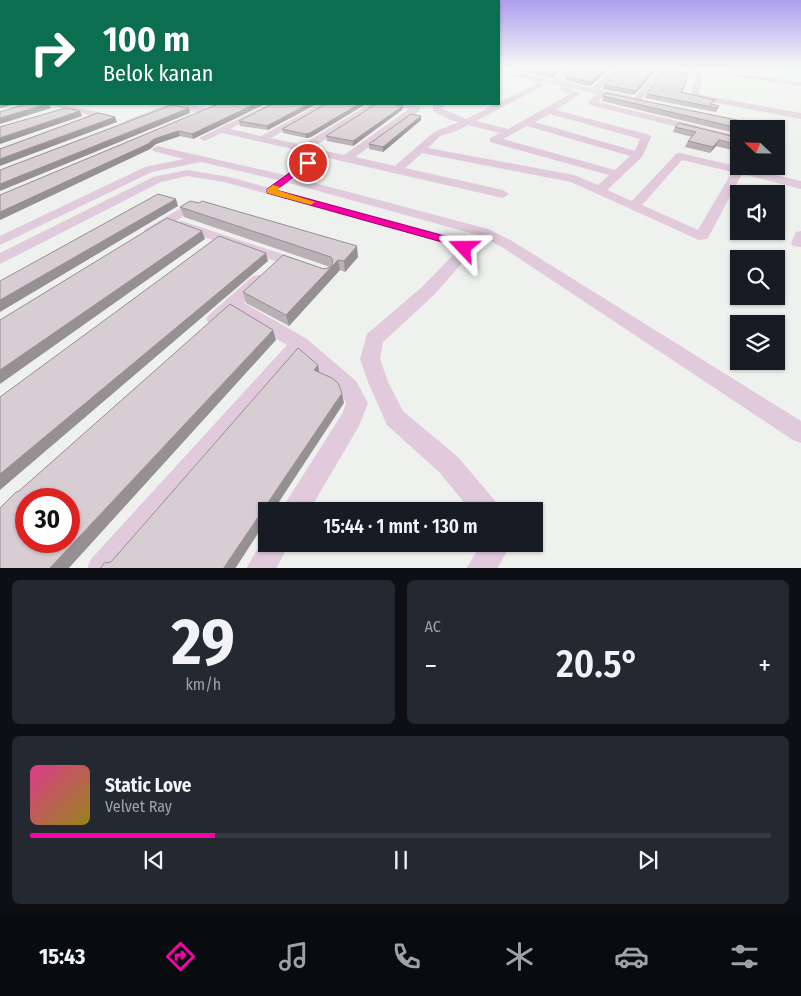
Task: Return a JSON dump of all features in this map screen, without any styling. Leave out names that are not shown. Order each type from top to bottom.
[{"type":"street","points":[[500,105],[522,94]]},
{"type":"street","points":[[576,94],[549,111],[494,140],[617,174]]},
{"type":"street","points":[[597,94],[592,103],[730,137]]},
{"type":"street","points":[[605,94],[646,102]]},
{"type":"street","points":[[636,100],[641,94]]},
{"type":"street","points":[[696,94],[696,96],[801,116]]},
{"type":"street","points":[[729,111],[736,104]]},
{"type":"street","points":[[124,122],[172,105],[210,109],[189,118]]},
{"type":"street","points":[[254,105],[272,106]]},
{"type":"street","points":[[262,140],[324,105]]},
{"type":"street","points":[[303,149],[373,105]]},
{"type":"street","points":[[347,158],[416,108],[398,105]]},
{"type":"street","points":[[441,105],[436,107],[436,109],[453,118],[508,132]]},
{"type":"street","points":[[436,134],[468,121],[499,105]]},
{"type":"street","points":[[204,138],[272,106]]},
{"type":"street","points":[[50,108],[67,108],[103,116],[76,123]]},
{"type":"street","points":[[549,111],[645,135],[646,138],[638,155],[600,190]]},
{"type":"street","points":[[397,170],[453,118]]},
{"type":"street","points":[[527,123],[638,155]]},
{"type":"street","points":[[221,130],[503,194]]},
{"type":"street","points":[[469,158],[499,141]]},
{"type":"street","points":[[157,148],[201,159],[460,243],[464,248],[463,253],[428,291],[374,339],[370,359],[378,382],[395,418],[449,465],[480,502]]},
{"type":"street","points":[[419,149],[574,179],[702,236],[736,175]]},
{"type":"street","points":[[279,185],[322,153]]},
{"type":"street","points":[[0,241],[179,154]]},
{"type":"street","points":[[634,206],[680,156],[730,168]]},
{"type":"street","points":[[150,169],[201,159]]},
{"type":"street","points":[[0,258],[157,179],[198,173],[279,185],[483,232],[506,244],[801,433]]},
{"type":"street","points":[[760,175],[801,185]]},
{"type":"street","points":[[134,240],[189,207]]},
{"type":"street","points":[[168,220],[316,270]]},
{"type":"street","points":[[203,249],[218,238]]},
{"type":"street","points":[[202,330],[282,259]]},
{"type":"street","points":[[232,304],[300,344],[349,387],[357,403],[351,419],[300,502]]},
{"type":"street","points":[[101,568],[300,344]]},
{"type":"street","points":[[260,568],[270,552]]},
{"type":"street","points":[[480,568],[491,552]]},
{"type":"building","points":[[608,94],[737,120],[730,120],[730,126],[603,96]]},
{"type":"building","points":[[647,94],[687,94],[715,100],[710,104],[719,106],[717,108]]},
{"type":"building","points":[[23,105],[44,105],[0,118],[0,112]]},
{"type":"building","points":[[172,105],[189,108],[0,184],[0,170]]},
{"type":"building","points":[[216,105],[253,105],[192,134],[178,131],[154,139],[148,144],[0,212],[0,195]]},
{"type":"building","points":[[270,105],[306,105],[267,126],[239,121]]},
{"type":"building","points":[[324,105],[357,105],[310,133],[305,134],[282,129]]},
{"type":"building","points":[[374,105],[403,106],[353,141],[326,136]]},
{"type":"building","points":[[66,108],[80,111],[0,138],[0,127]]},
{"type":"building","points":[[98,113],[115,117],[0,159],[0,149]]},
{"type":"building","points":[[411,114],[421,116],[383,147],[369,144]]},
{"type":"building","points":[[679,123],[730,136],[730,143],[719,140],[713,147],[688,141],[696,132],[675,127]]},
{"type":"building","points":[[158,194],[176,199],[0,300],[0,281]]},
{"type":"building","points":[[190,201],[199,203],[202,201],[357,246],[344,261],[338,260],[286,315],[243,292],[283,255],[324,269],[331,267],[333,261],[331,257],[180,207]]},
{"type":"building","points":[[167,218],[202,231],[0,370],[0,320]]},
{"type":"building","points":[[219,236],[266,253],[0,474],[0,397]]},
{"type":"building","points":[[230,304],[273,330],[80,536],[80,488],[22,488]]},
{"type":"building","points":[[298,348],[318,365],[314,370],[332,378],[338,383],[342,393],[268,502],[258,502],[258,517],[224,568],[101,568],[104,563],[111,562]]},
{"type":"building","points":[[15,493],[15,553],[64,553],[50,568],[0,568],[0,508]]},
{"type":"slow traffic","points":[[276,187],[270,191],[311,202]]},
{"type":"route","points":[[308,163],[270,191],[460,243],[464,248]]}]
